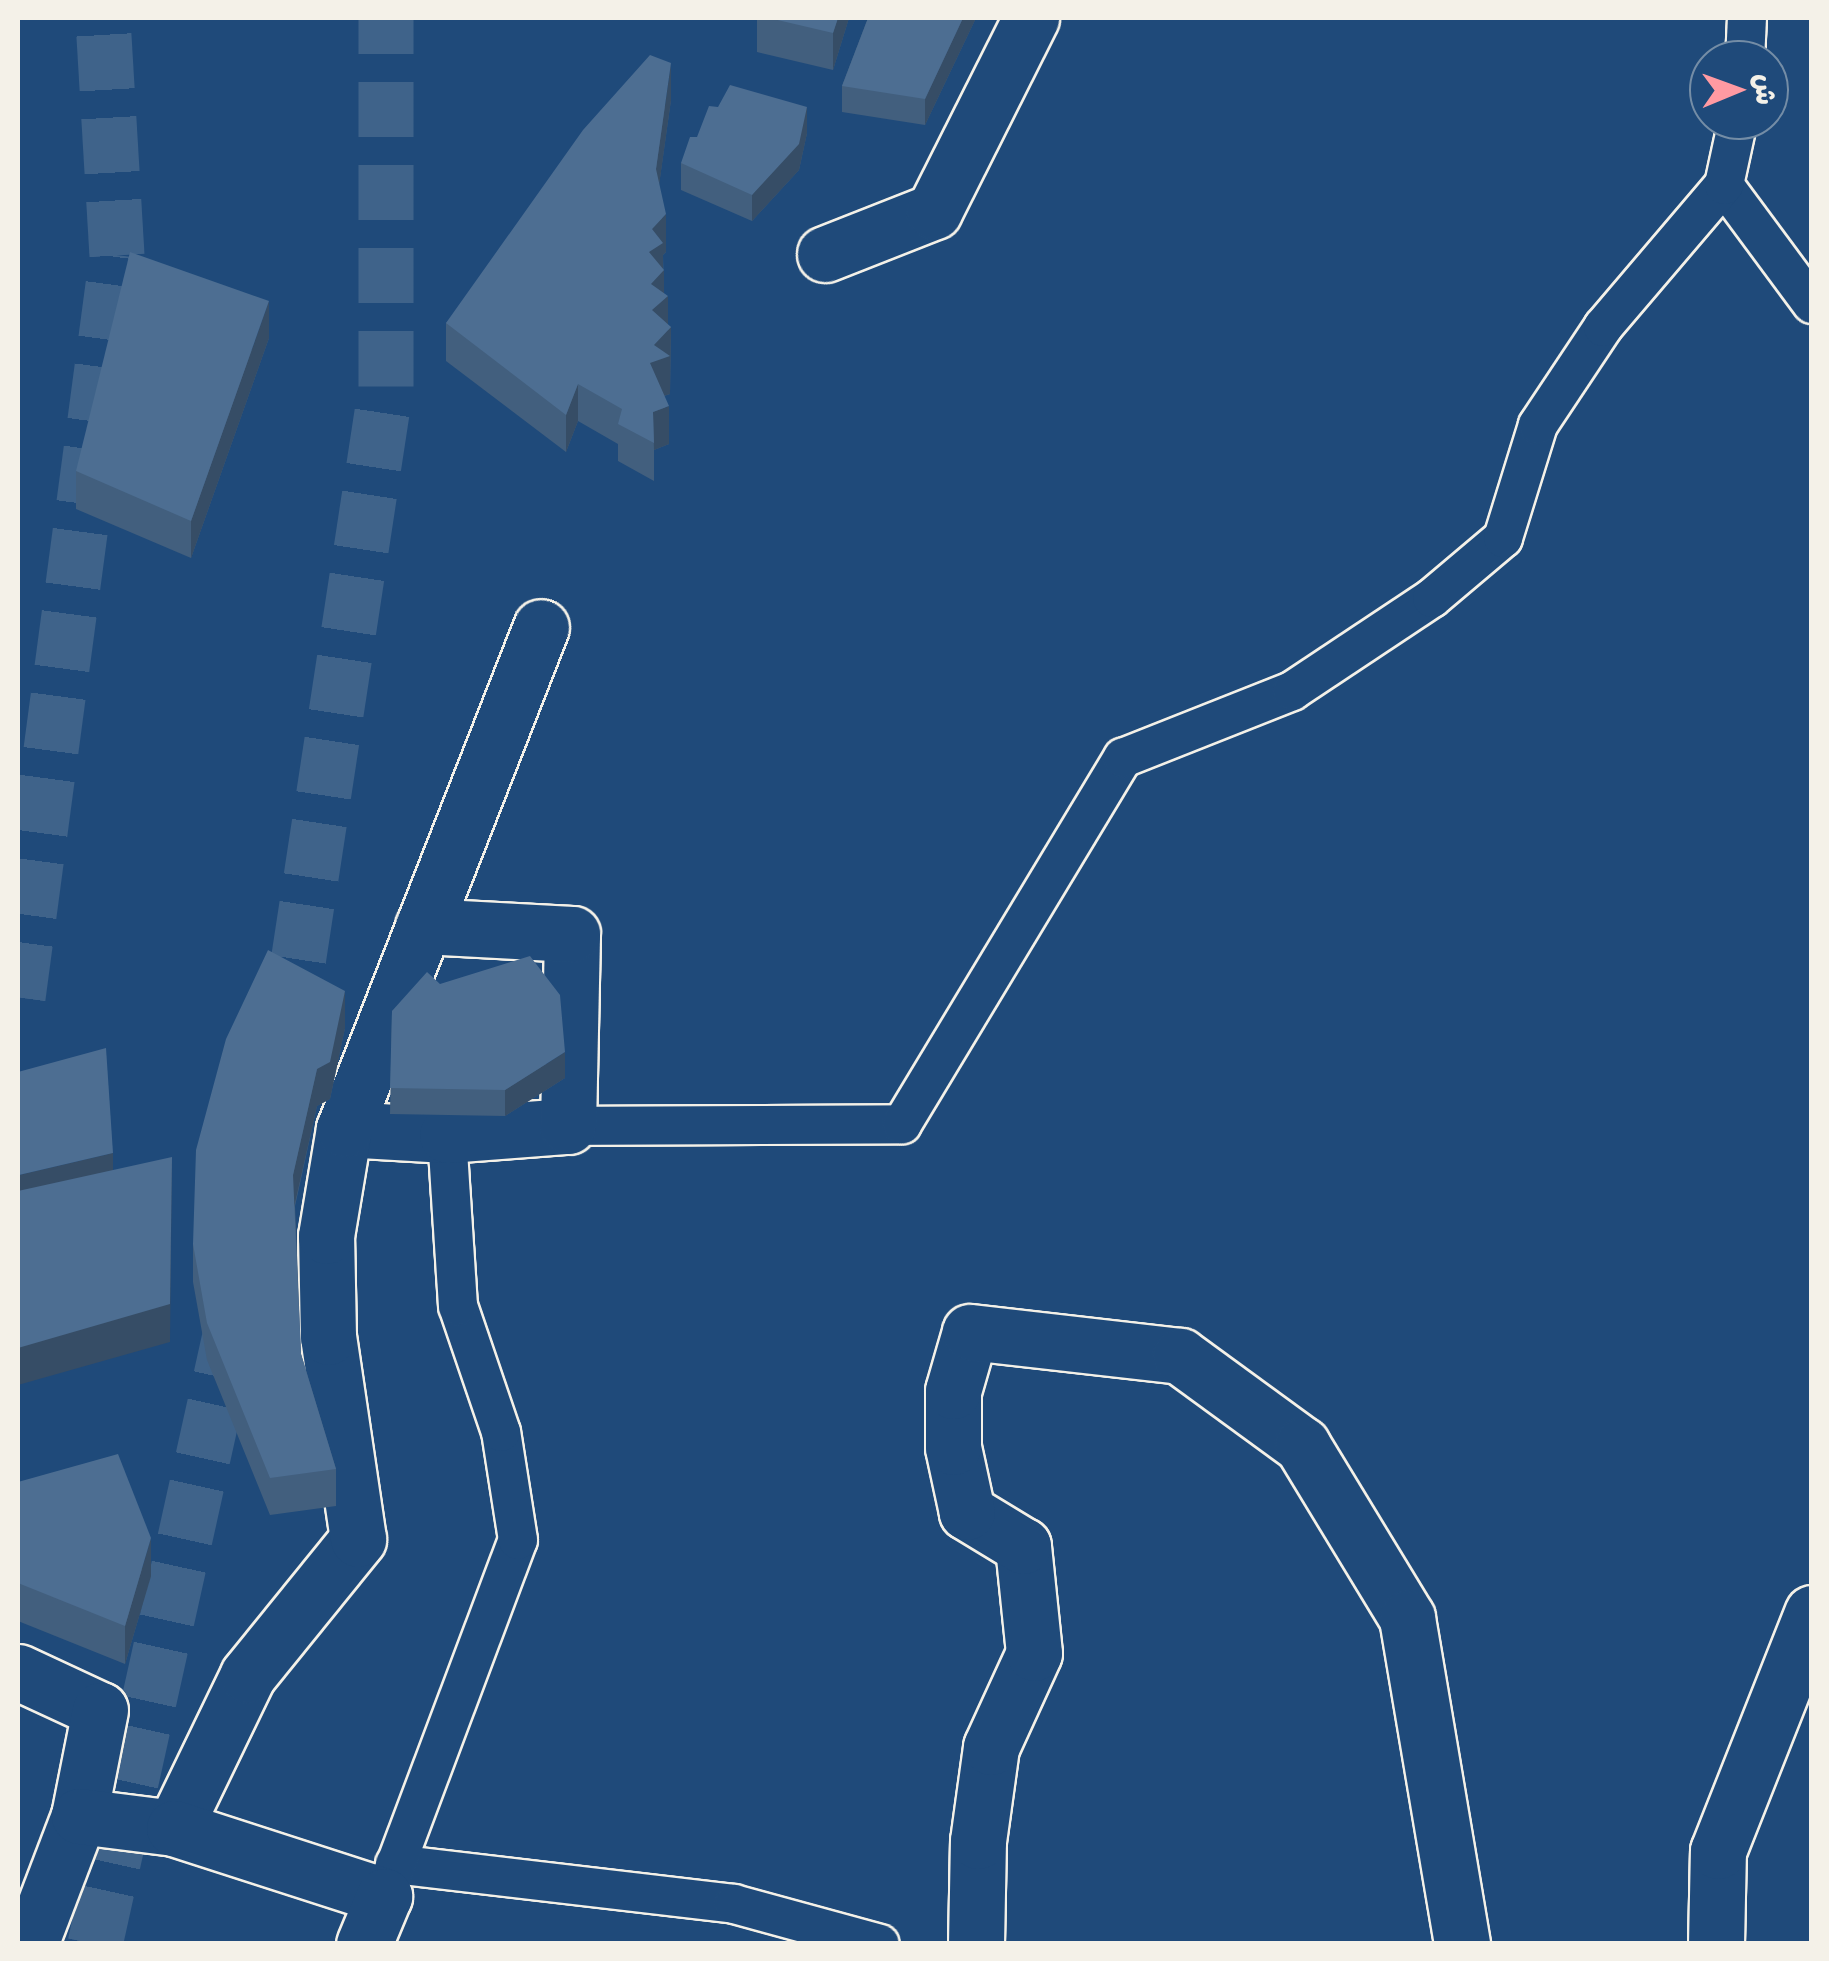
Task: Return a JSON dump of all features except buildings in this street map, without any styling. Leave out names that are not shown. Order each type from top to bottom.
[{"type":"street","points":[[825,254],[934,211],[1031,18]]},
{"type":"street","points":[[174,1828],[248,1675],[358,1538],[328,1337],[326,1236],[344,1129],[542,627]]},
{"type":"street","points":[[344,1129],[447,1135],[568,1126],[572,934],[423,926]]},
{"type":"street","points":[[976,1944],[978,1841],[991,1748],[1034,1653],[1023,1546],[967,1512],[956,1463],[953,1391],[970,1332],[1180,1356],[1302,1446],[1407,1618],[1462,1944]]},
{"type":"street","points":[[1716,1944],[1718,1851],[1812,1613]]},
{"type":"street","points":[[18,1672],[100,1710],[78,1816],[30,1944]]},
{"type":"street","points":[[78,1816],[174,1828],[381,1901]]},
{"type":"lane","points":[[568,1126],[902,1124],[1123,758],[1292,692],[1432,598],[1503,538],[1538,426],[1603,327],[1724,185],[1734,140]]},
{"type":"lane","points":[[1724,185],[1812,304]]},
{"type":"lane","points":[[447,1135],[458,1306],[501,1432],[518,1540],[381,1901],[734,1904],[880,1944]]},
{"type":"tunnel","points":[[18,997],[117,255],[103,18]]},
{"type":"tunnel","points":[[286,1041],[386,386],[386,18]]},
{"type":"tunnel","points":[[95,1944],[234,1317]]}]
